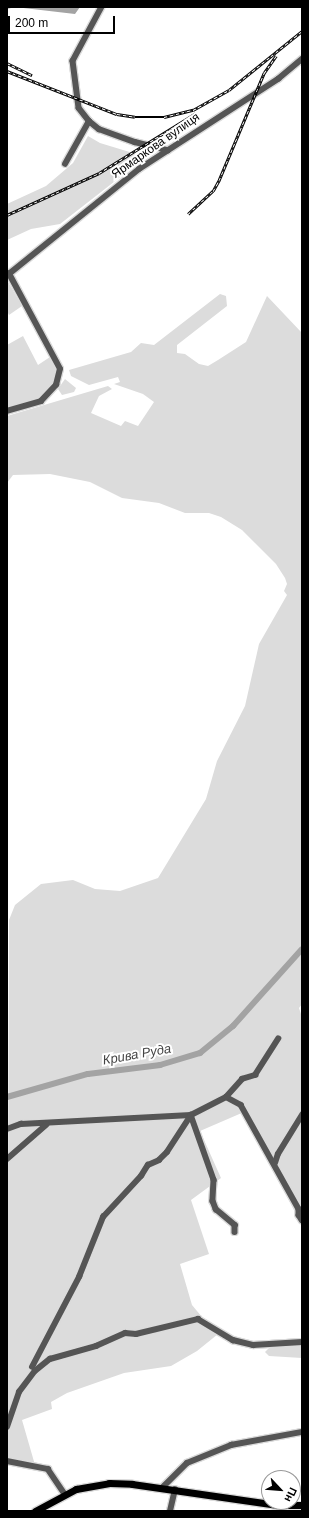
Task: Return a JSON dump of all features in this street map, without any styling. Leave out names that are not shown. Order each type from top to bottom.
[{"type":"main road","points":[[35,1511],[65,1494],[109,1483],[162,1488],[266,1504],[302,1506]]},
{"type":"street","points":[[102,7],[72,64],[77,102],[89,121],[99,129],[135,142],[168,150]]},
{"type":"street","name":"Ярмаркова вулиця","points":[[7,411],[41,401],[56,385],[60,369],[9,274],[139,169],[278,79],[302,59]]},
{"type":"street","points":[[65,164],[89,121]]},
{"type":"street","points":[[7,1129],[21,1124],[46,1125],[191,1115],[226,1097],[242,1079],[255,1075],[260,1070],[278,1039]]},
{"type":"street","points":[[226,1097],[241,1105],[270,1160],[275,1164],[300,1209],[299,1215],[302,1220]]},
{"type":"street","points":[[191,1115],[214,1180],[213,1201],[216,1209],[235,1225],[235,1232]]},
{"type":"street","points":[[7,1428],[19,1392],[33,1369],[79,1277],[103,1217],[141,1176],[148,1165],[159,1160],[167,1152],[191,1115]]},
{"type":"street","points":[[275,1164],[278,1154],[302,1116]]},
{"type":"street","points":[[7,1159],[46,1125]]},
{"type":"street","points":[[33,1369],[50,1359],[96,1346],[124,1334],[136,1334],[198,1319],[233,1340],[253,1345],[302,1342]]},
{"type":"street","points":[[162,1488],[187,1463],[231,1444],[302,1432]]},
{"type":"street","points":[[7,1461],[48,1469],[65,1494]]},
{"type":"street","points":[[170,1511],[175,1490]]},
{"type":"shaded area","points":[[15,7],[80,7],[75,14]]},
{"type":"shaded area","points":[[88,136],[100,143],[146,157],[60,224],[31,229],[7,240],[7,204],[46,186],[73,163]]},
{"type":"shaded area","points":[[7,280],[22,306],[9,315],[7,311]]},
{"type":"shaded area","points":[[220,294],[226,296],[227,306],[177,345],[177,353],[185,354],[199,364],[208,366],[218,360],[246,342],[267,296],[302,333],[302,1004],[299,1008],[302,1017],[302,1207],[294,1210],[244,1112],[200,1131],[221,1178],[191,1200],[209,1254],[180,1264],[192,1305],[202,1317],[223,1330],[197,1351],[171,1366],[124,1373],[67,1393],[51,1402],[52,1409],[22,1420],[35,1465],[7,1457],[9,920],[15,905],[41,884],[73,880],[95,889],[120,891],[158,878],[206,799],[217,761],[245,706],[259,644],[287,595],[284,591],[287,584],[276,564],[242,530],[221,517],[209,513],[185,513],[159,503],[122,498],[90,482],[50,474],[13,475],[7,483],[7,416],[108,386],[112,389],[99,396],[91,413],[121,426],[125,421],[138,426],[154,402],[143,394],[114,384],[120,382],[118,377],[89,385],[71,376],[69,370],[131,352],[141,343],[154,345]]},
{"type":"shaded area","points":[[23,336],[38,365],[50,357],[58,371],[55,381],[37,401],[7,407],[7,345]]},
{"type":"shaded area","points":[[65,379],[76,388],[74,392],[62,395],[58,389]]},
{"type":"shaded area","points":[[302,1345],[302,1358],[269,1356],[265,1352],[270,1347]]},
{"type":"waterway","name":"Крива Руда","points":[[7,1097],[88,1074],[160,1065],[200,1053],[233,1026],[302,949]]},
{"type":"railway","points":[[7,71],[117,114],[135,117],[164,117],[193,110],[229,90],[302,31]]},
{"type":"railway","points":[[188,214],[213,191],[264,73],[276,56]]},
{"type":"railway","points":[[7,63],[32,75]]},
{"type":"railway","points":[[7,215],[99,173],[196,113]]}]
